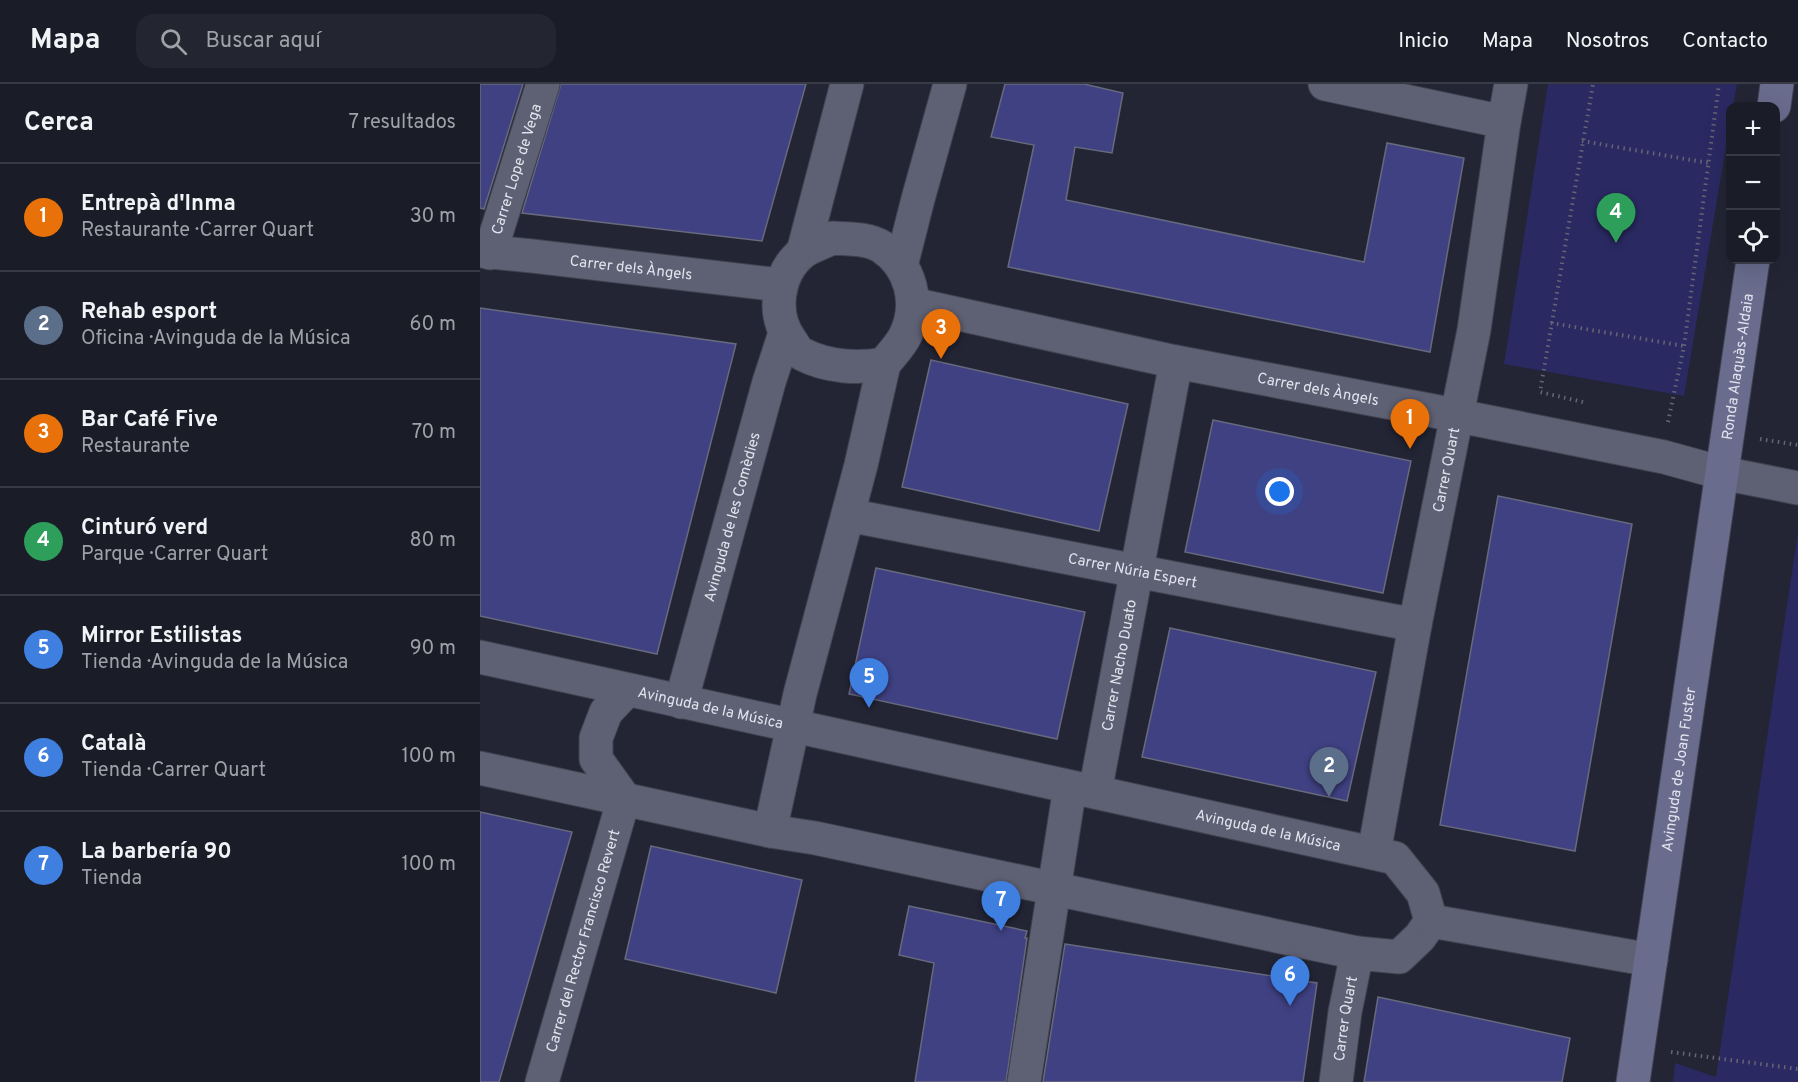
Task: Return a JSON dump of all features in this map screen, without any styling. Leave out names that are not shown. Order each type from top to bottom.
[{"type":"street","name":"Carrer Lope de Vega","points":[[485,252],[543,84]]},
{"type":"street","points":[[803,252],[847,84]]},
{"type":"street","points":[[902,266],[950,84]]},
{"type":"street","points":[[1325,84],[1504,122]]},
{"type":"street","name":"Carrer Quart","points":[[1374,853],[1415,625],[1474,330],[1511,84]]},
{"type":"street","points":[[1775,102],[1777,84]]},
{"type":"street","points":[[793,726],[876,404],[884,364],[906,335],[914,304],[908,276],[902,266],[882,247],[862,240],[832,238],[803,252],[788,270],[781,285],[778,308],[785,333],[800,354],[829,364],[863,368],[884,364]]},
{"type":"street","name":"Carrer dels Àngels","points":[[485,252],[781,285]]},
{"type":"street","name":"Ronda Alaquàs-Aldaia","points":[[1722,472],[1752,264]]},
{"type":"street","name":"Carrer dels Àngels","points":[[914,304],[1176,362],[1664,457],[1798,488]]},
{"type":"street","name":"Avinguda de les Comèdies","points":[[681,702],[769,382],[785,333]]},
{"type":"street","name":"Carrer Nacho Duato","points":[[1083,790],[1137,571],[1176,362]]},
{"type":"street","name":"Avinguda de Joan Fuster","points":[[1634,1072],[1722,472]]},
{"type":"street","name":"Carrer Núria Espert","points":[[848,515],[1415,625]]},
{"type":"street","name":"Avinguda de la Música","points":[[480,657],[1395,858],[1423,893],[1431,921]]},
{"type":"street","name":"Avinguda de la Música","points":[[624,798],[596,759],[597,738],[606,712],[627,690]]},
{"type":"street","name":"Avinguda de la Música","points":[[770,831],[793,726]]},
{"type":"street","points":[[480,768],[1357,953],[1399,957],[1420,937],[1431,921],[1652,960]]},
{"type":"street","points":[[1024,1082],[1054,890],[1083,790]]},
{"type":"street","name":"Carrer del Rector Francisco Revert","points":[[542,1082],[624,798]]},
{"type":"street","name":"Carrer Quart","points":[[1336,1082],[1345,1012],[1357,953]]},
{"type":"path","points":[[1540,392],[1593,84]]},
{"type":"path","points":[[1668,422],[1684,346],[1719,84]]},
{"type":"path","points":[[1582,141],[1709,164]]},
{"type":"path","points":[[1551,323],[1684,346]]},
{"type":"path","points":[[1634,1072],[1798,1069]]},
{"type":"shaded area","points":[[1548,84],[1737,84],[1734,102],[1726,102],[1726,147],[1684,396],[1504,364]]},
{"type":"shaded area","points":[[1798,532],[1798,1082],[1673,1082],[1675,1063],[1716,1077]]},
{"type":"building","points":[[480,84],[523,84],[484,209],[480,208]]},
{"type":"building","points":[[561,84],[806,84],[762,241],[522,213]]},
{"type":"building","points":[[1005,84],[1084,84],[1123,93],[1112,153],[1075,147],[1066,200],[1364,262],[1387,143],[1464,158],[1430,352],[1008,267],[1034,145],[991,137]]},
{"type":"building","points":[[480,308],[736,344],[657,654],[480,616]]},
{"type":"building","points":[[931,360],[1128,404],[1099,531],[902,487]]},
{"type":"building","points":[[1213,420],[1411,461],[1383,593],[1185,552]]},
{"type":"building","points":[[1498,496],[1632,524],[1575,851],[1440,825]]},
{"type":"building","points":[[876,568],[1085,612],[1057,739],[849,694]]},
{"type":"building","points":[[1170,628],[1376,672],[1347,801],[1142,757]]},
{"type":"building","points":[[480,812],[572,832],[499,1082],[480,1082]]},
{"type":"building","points":[[651,846],[802,880],[776,993],[625,959]]},
{"type":"building","points":[[909,906],[1027,931],[1006,1082],[915,1082],[934,963],[899,955]]},
{"type":"building","points":[[1065,944],[1317,983],[1303,1082],[1043,1082]]},
{"type":"building","points":[[1378,997],[1570,1038],[1562,1082],[1364,1082]]},
{"type":"place","name":"Cinturó verd","points":[[1616,243]]},
{"type":"place","name":"Bar Café Five","points":[[941,359]]},
{"type":"place","name":"Entrepà d'Inma","points":[[1410,449]]},
{"type":"place","name":"Mirror Estilistas","points":[[869,708]]},
{"type":"place","name":"Rehab esport","points":[[1329,797]]},
{"type":"place","name":"La barbería 90","points":[[1001,931]]},
{"type":"place","name":"Català","points":[[1290,1006]]}]
